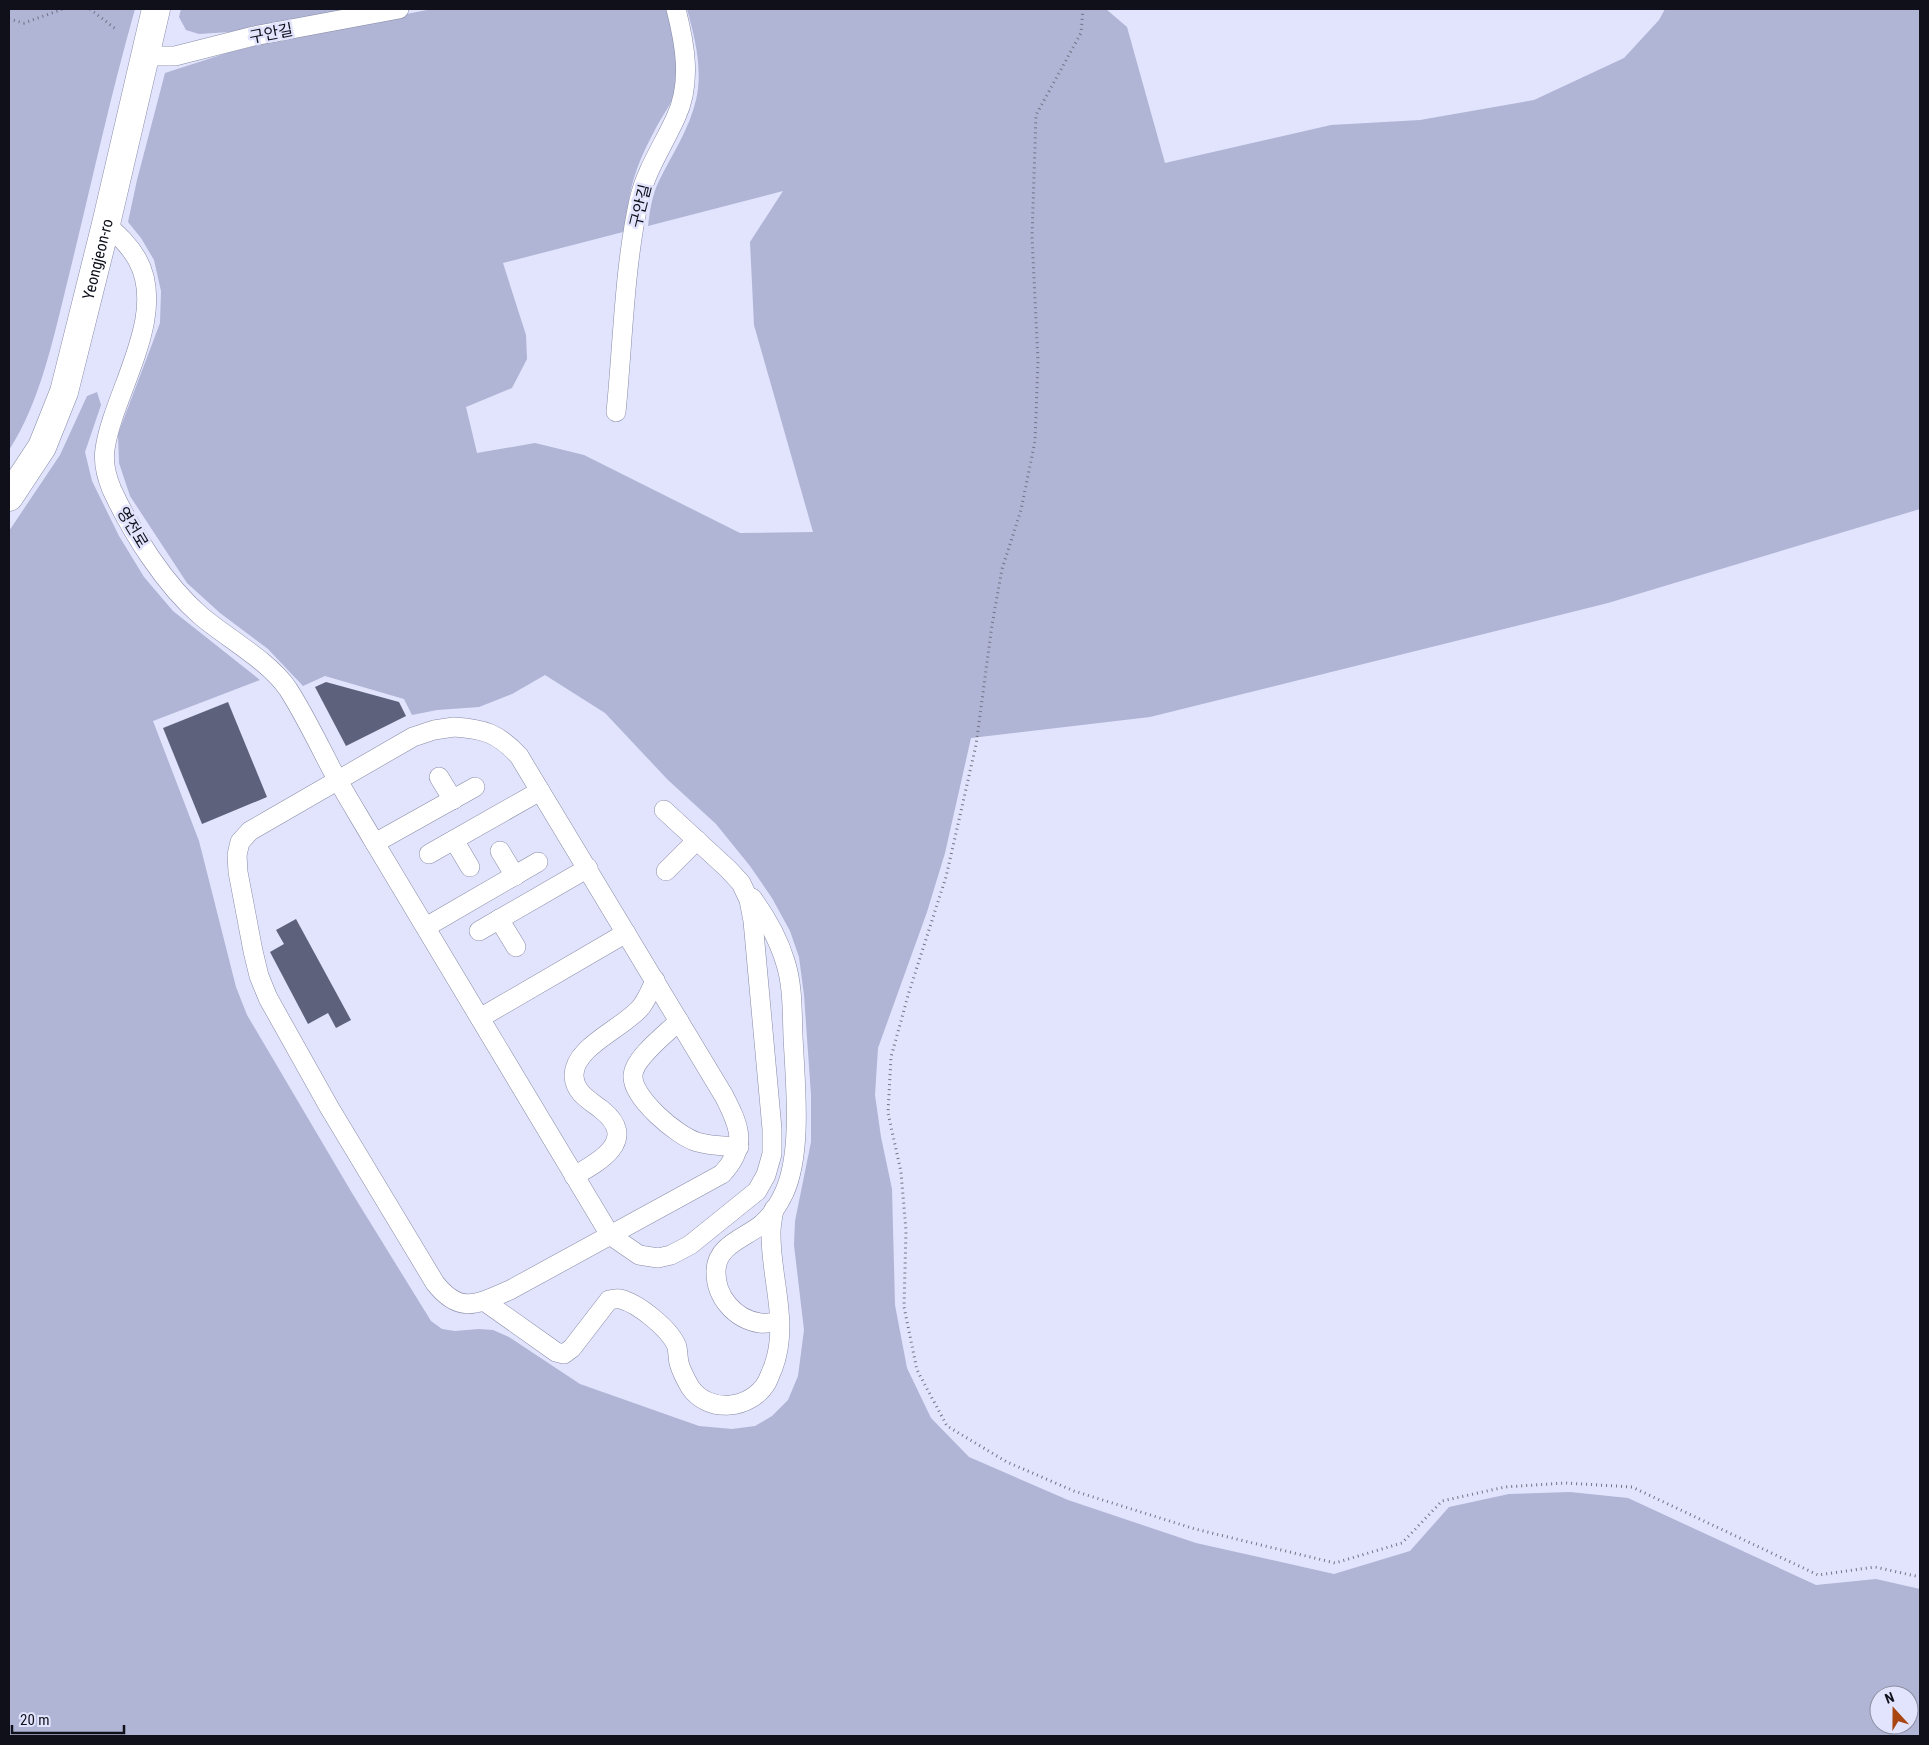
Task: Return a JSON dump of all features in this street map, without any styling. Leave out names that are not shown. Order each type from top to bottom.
[{"type":"street","name":"Yeongjeon-ro","points":[[9,497],[42,448],[64,392],[106,224],[156,9]]},
{"type":"lane","name":"구안길","points":[[144,56],[175,56],[254,36],[399,9]]},
{"type":"lane","name":"구안길","points":[[616,412],[632,240],[640,198],[650,169],[677,115],[684,90],[686,65],[682,34],[676,9]]},
{"type":"lane","name":"영전로","points":[[106,224],[129,246],[140,262],[145,283],[146,302],[144,324],[138,350],[104,450],[105,467],[111,487],[152,558],[182,598],[202,617],[273,672],[286,686],[375,843],[610,1235]]},
{"type":"lane","points":[[454,727],[474,729],[493,734],[507,742],[520,756],[540,791],[588,868],[735,1116],[739,1132],[738,1147],[734,1162],[722,1174],[510,1290],[484,1301],[467,1304],[453,1301],[434,1283],[329,1108],[268,998],[259,976],[253,952],[238,872],[237,855],[240,842],[250,831],[413,737],[434,730],[454,727]]},
{"type":"lane","points":[[439,777],[453,800]]},
{"type":"lane","points":[[375,843],[475,787]]},
{"type":"lane","points":[[429,854],[540,791]]},
{"type":"lane","points":[[664,810],[741,882],[759,907],[774,933],[786,962],[791,990],[796,1132],[791,1168],[784,1193],[774,1209],[762,1224],[732,1243],[719,1256],[716,1269],[717,1285],[724,1301],[733,1310],[746,1318],[760,1323],[779,1322]]},
{"type":"lane","points":[[454,840],[470,868]]},
{"type":"lane","points":[[666,871],[697,840]]},
{"type":"lane","points":[[500,851],[515,876]]},
{"type":"lane","points":[[426,927],[538,862]]},
{"type":"lane","points":[[479,931],[588,868]]},
{"type":"lane","points":[[610,1235],[639,1255],[658,1258],[671,1255],[690,1245],[757,1191],[766,1175],[772,1154],[770,1104],[753,921],[749,900],[741,882]]},
{"type":"lane","points":[[499,919],[516,947]]},
{"type":"lane","points":[[480,1018],[626,932]]},
{"type":"lane","points":[[574,1176],[608,1155],[614,1147],[617,1138],[610,1117],[585,1098],[578,1088],[574,1077],[576,1066],[581,1056],[591,1046],[614,1030],[640,1007],[649,995],[655,980]]},
{"type":"lane","points":[[679,1020],[643,1056],[636,1066],[633,1076],[635,1086],[655,1112],[681,1134],[696,1142],[738,1147]]},
{"type":"lane","points":[[484,1301],[556,1352],[564,1354],[572,1348],[609,1300],[618,1298],[628,1301],[658,1322],[670,1335],[677,1347],[679,1364],[690,1387],[702,1399],[716,1404],[736,1406],[753,1397],[767,1383],[776,1360],[780,1333],[779,1301],[771,1232],[774,1209]]},
{"type":"path","points":[[9,19],[24,23],[63,9]]},
{"type":"path","points":[[1083,9],[1081,33],[1036,116],[1032,237],[1038,361],[1035,441],[1021,510],[1002,569],[992,625],[976,745],[946,877],[890,1057],[888,1113],[901,1172],[906,1231],[904,1306],[917,1370],[947,1426],[1007,1462],[1074,1491],[1196,1529],[1335,1563],[1402,1543],[1442,1500],[1505,1486],[1564,1483],[1632,1487],[1818,1575],[1875,1568],[1920,1577]]},
{"type":"shaded area","points":[[9,9],[135,9],[117,75],[46,366],[30,410],[9,450]]},
{"type":"shaded area","points":[[181,9],[349,9],[229,32],[199,34],[186,30],[179,17]]},
{"type":"shaded area","points":[[432,9],[668,9],[677,56],[677,85],[672,101],[644,152],[634,177],[627,216],[627,231],[503,263],[526,335],[527,359],[512,388],[466,407],[477,453],[535,443],[584,455],[740,533],[813,532],[754,325],[750,242],[783,191],[648,226],[657,186],[685,132],[693,111],[698,89],[699,77],[695,43],[687,9],[1106,9],[1127,27],[1165,163],[1331,125],[1420,120],[1534,100],[1624,58],[1659,20],[1665,9],[1920,9],[1920,509],[1608,603],[1150,717],[971,738],[945,853],[927,912],[878,1048],[875,1095],[881,1137],[892,1189],[895,1305],[907,1368],[931,1418],[969,1457],[1068,1500],[1196,1543],[1334,1574],[1410,1551],[1449,1507],[1509,1494],[1570,1492],[1628,1498],[1816,1585],[1876,1579],[1920,1589],[1920,1736],[9,1736],[9,531],[60,455],[87,396],[97,392],[101,405],[85,452],[92,481],[119,536],[144,577],[173,611],[260,680],[153,721],[199,841],[236,987],[247,1015],[352,1193],[431,1321],[442,1329],[455,1331],[493,1330],[509,1337],[580,1384],[699,1426],[732,1429],[755,1426],[772,1416],[788,1400],[798,1376],[804,1330],[794,1245],[795,1221],[811,1142],[811,1095],[804,995],[799,957],[790,931],[772,898],[750,866],[716,824],[668,780],[605,713],[545,675],[512,694],[479,707],[437,710],[412,715],[404,699],[325,676],[303,686],[268,649],[220,613],[187,583],[130,496],[119,463],[118,434],[160,323],[161,291],[154,260],[141,238],[128,222],[137,180],[165,73],[227,53],[285,38]]},
{"type":"building","points":[[326,682],[399,702],[406,716],[346,746],[315,687]]},
{"type":"building","points":[[228,702],[267,797],[202,824],[163,728]]},
{"type":"building","points":[[296,919],[351,1020],[336,1028],[328,1013],[308,1024],[270,952],[284,944],[276,930]]}]
